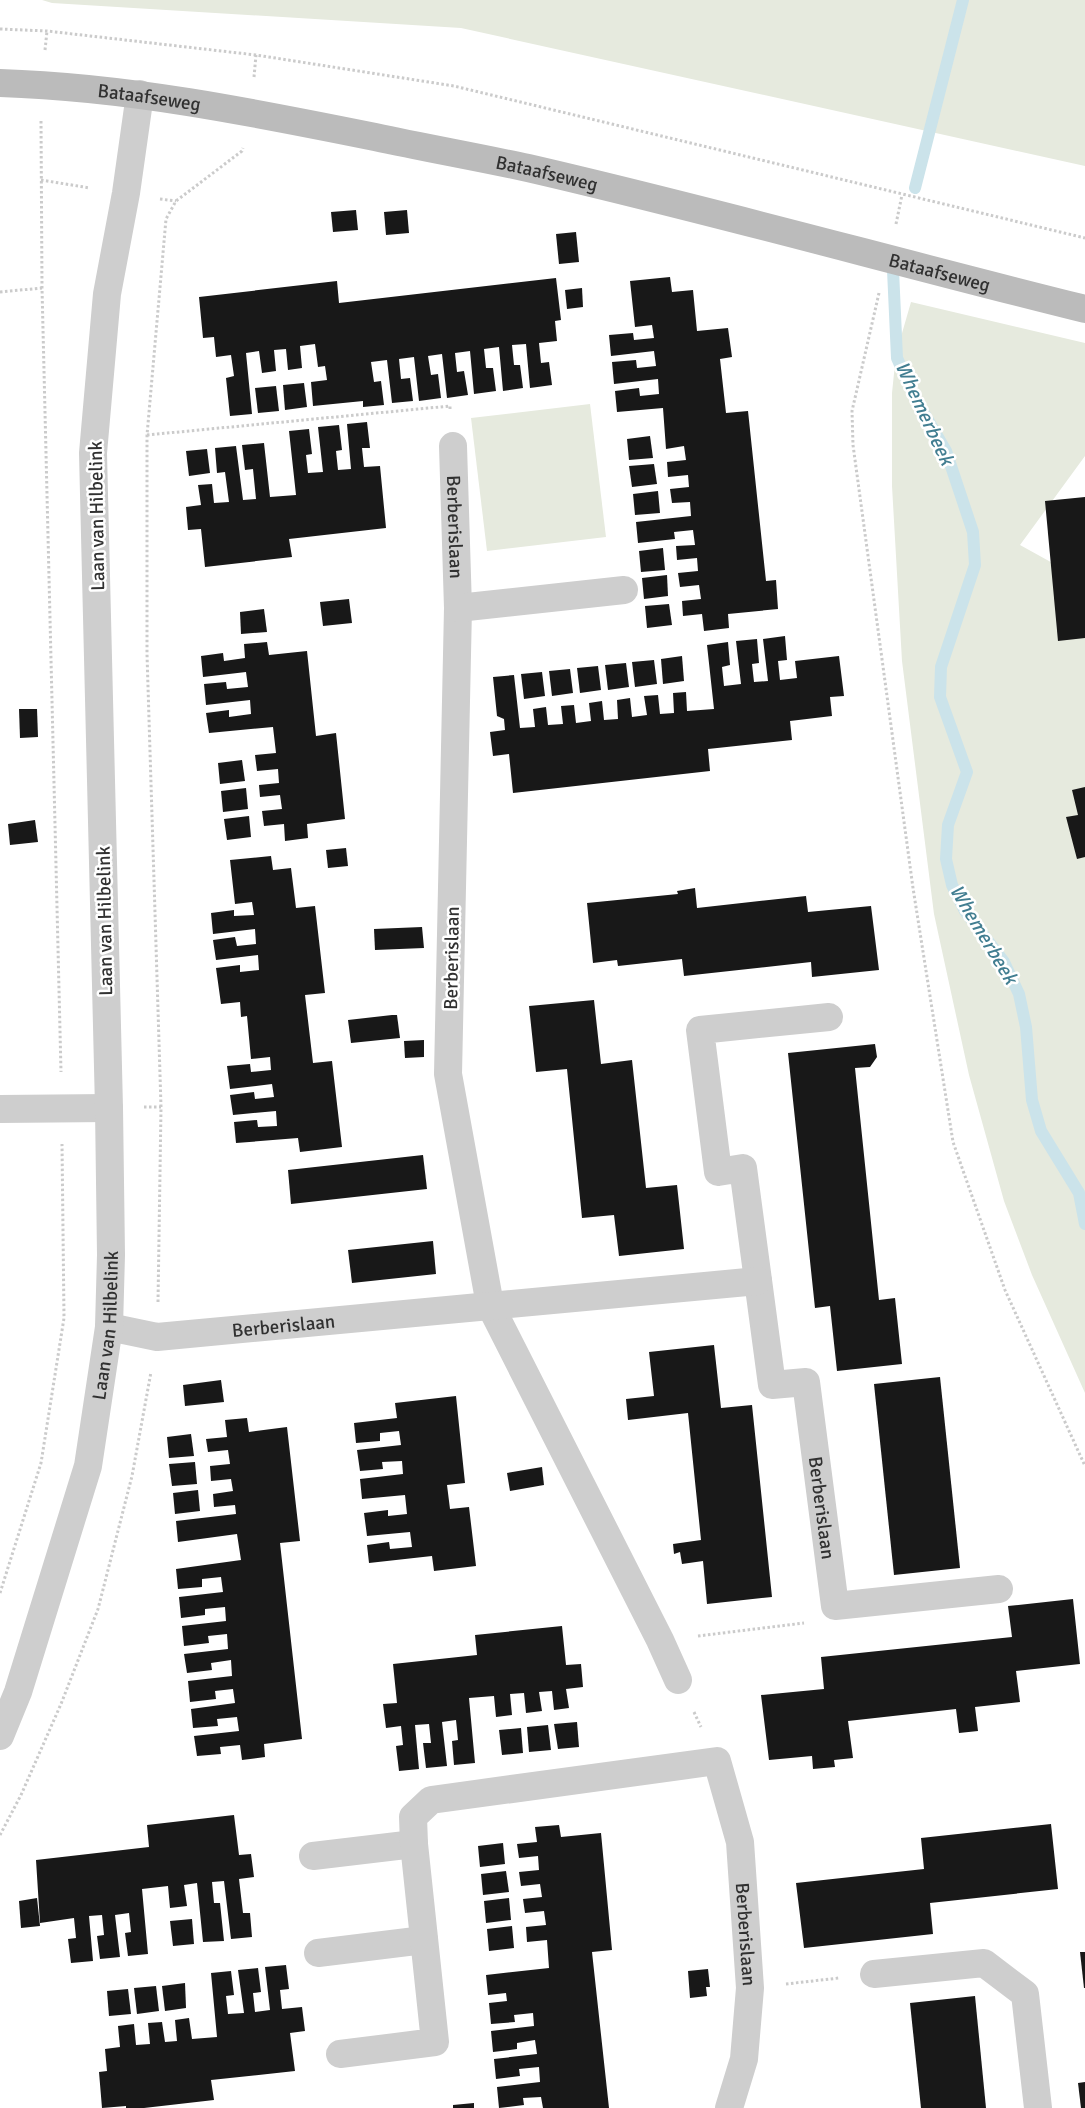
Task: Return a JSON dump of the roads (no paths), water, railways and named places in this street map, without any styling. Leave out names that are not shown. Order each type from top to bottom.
[{"type":"main road","name":"Bataafseweg","points":[[0,82],[41,84],[140,94],[250,112],[527,168],[888,257],[1085,309]]},
{"type":"street","name":"Laan van Hilbelink","points":[[0,1736],[18,1692],[88,1466],[109,1327],[111,1245],[109,1108],[94,453],[107,294],[126,193],[140,94]]},
{"type":"street","name":"Berberislaan","points":[[453,446],[458,608],[448,1074],[490,1305],[660,1640],[678,1680]]},
{"type":"street","points":[[458,608],[624,590]]},
{"type":"street","name":"Berberislaan","points":[[829,1017],[700,1030],[718,1172],[743,1168],[772,1385],[806,1382],[835,1606],[999,1589]]},
{"type":"street","points":[[0,1109],[109,1108]]},
{"type":"street","name":"Berberislaan","points":[[109,1327],[157,1337],[758,1281]]},
{"type":"street","name":"Berberislaan","points":[[414,1844],[413,1817],[431,1800],[717,1761],[740,1842],[750,1988],[744,2059],[729,2108]]},
{"type":"street","points":[[313,1856],[414,1844],[435,2042],[340,2054]]},
{"type":"street","points":[[318,1953],[424,1940]]},
{"type":"street","points":[[874,1974],[984,1963],[1025,1994],[1038,2108]]},
{"type":"waterway","name":"Whemerbeek","points":[[915,188],[963,0]]},
{"type":"waterway","name":"Whemerbeek","points":[[893,270],[897,358],[914,396],[946,451],[973,532],[975,565],[941,667],[940,697],[967,772],[948,825],[946,859],[952,885],[965,911],[1004,962],[1019,994],[1026,1027],[1032,1100],[1041,1131],[1079,1193],[1085,1224]]}]
